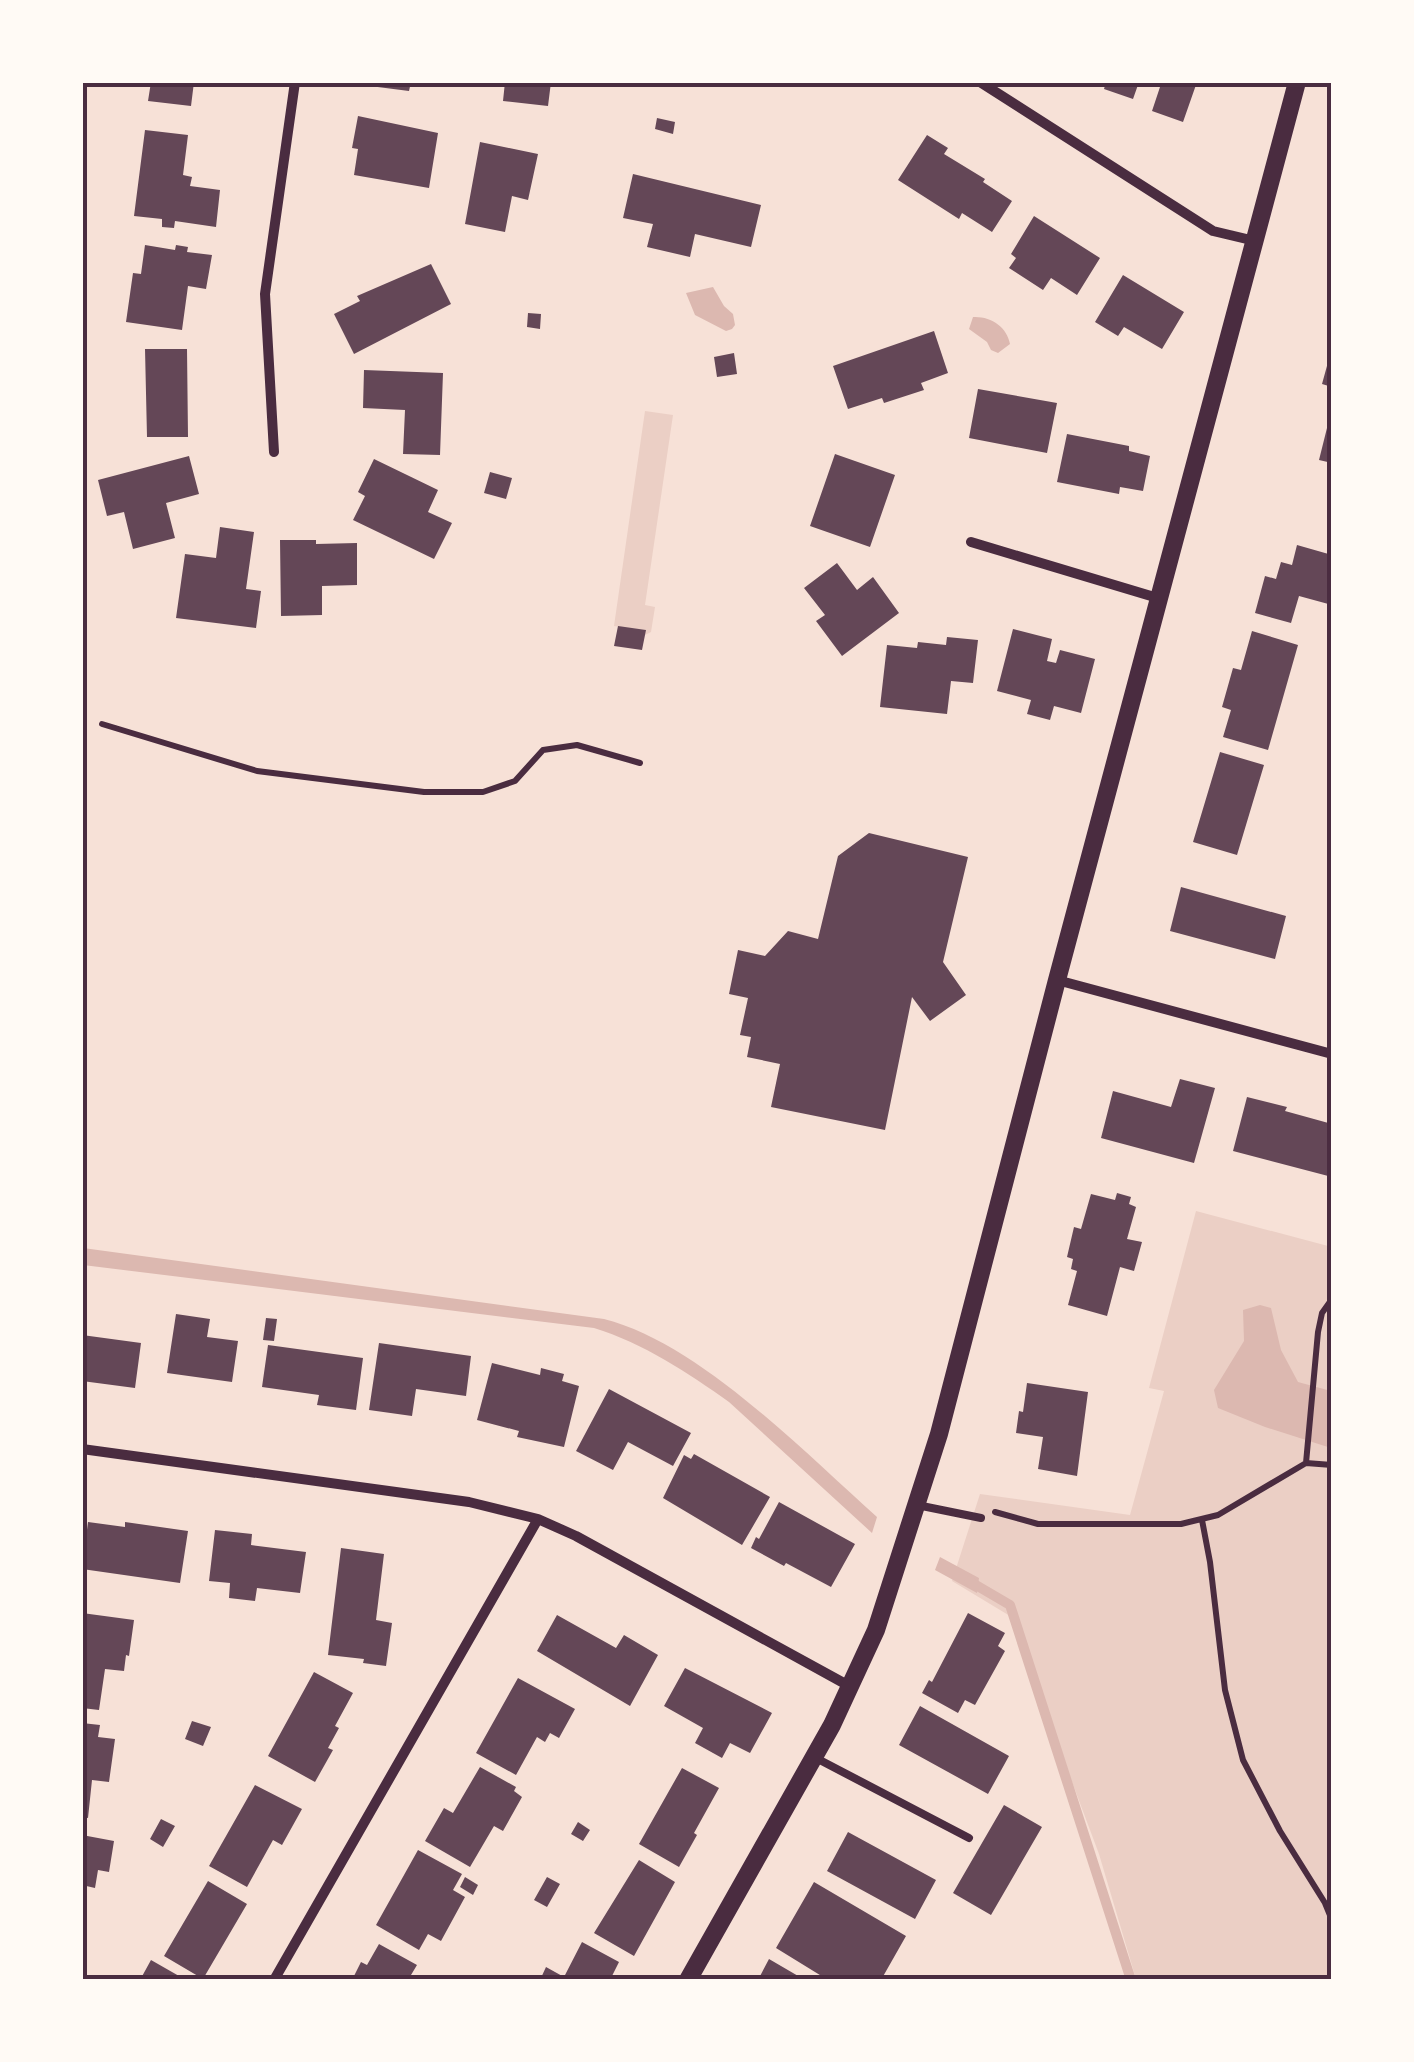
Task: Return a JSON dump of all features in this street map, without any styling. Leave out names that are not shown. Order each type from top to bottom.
[{"type":"street","points":[[274,452],[265,294],[295,82]]},
{"type":"street","points":[[980,82],[1213,231],[1255,241]]},
{"type":"street","points":[[688,1980],[851,1687],[876,1630],[939,1434],[1297,82]]},
{"type":"street","points":[[970,542],[1160,598]]},
{"type":"street","points":[[1057,980],[1332,1054]]},
{"type":"street","points":[[82,1449],[469,1502],[538,1520],[576,1536],[851,1687]]},
{"type":"street","points":[[274,1980],[538,1520]]},
{"type":"lane","points":[[916,1505],[981,1518]]},
{"type":"lane","points":[[814,1757],[969,1838]]},
{"type":"path","points":[[102,724],[257,772],[424,792],[483,792],[515,781],[543,750],[577,745],[640,762]]},
{"type":"path","points":[[1306,1462],[1322,1314],[1332,1299]]},
{"type":"path","points":[[981,1518],[992,1511],[1038,1524],[1154,1526],[1202,1520],[1236,1506],[1306,1462],[1332,1465]]},
{"type":"path","points":[[1202,1520],[1225,1690],[1243,1760],[1332,1920]]},
{"type":"shaded area","points":[[713,287],[733,314],[732,329],[726,331],[695,315],[686,293]]},
{"type":"shaded area","points":[[973,317],[997,324],[1010,344],[998,353],[991,350],[987,342],[969,329]]},
{"type":"shaded area","points":[[645,411],[673,415],[645,605],[655,607],[651,632],[645,635],[645,630],[614,626]]},
{"type":"shaded area","points":[[1196,1211],[1328,1246],[1331,1234],[1331,1979],[1136,1979],[1099,1854],[1010,1616],[952,1581],[980,1494],[1130,1515],[1164,1391],[1149,1388]]},
{"type":"shaded area","points":[[83,1248],[604,1319],[640,1332],[713,1375],[784,1432],[877,1517],[872,1533],[729,1402],[664,1360],[612,1334],[594,1328],[83,1265]]},
{"type":"shaded area","points":[[1260,1305],[1271,1308],[1281,1350],[1298,1382],[1331,1391],[1331,1448],[1218,1408],[1214,1390],[1244,1341],[1243,1310]]},
{"type":"shaded area","points":[[940,1557],[979,1578],[977,1593],[935,1570]]},
{"type":"building","points":[[151,82],[194,82],[191,106],[148,101]]},
{"type":"building","points":[[362,82],[411,82],[409,91]]},
{"type":"building","points":[[505,82],[551,82],[548,106],[503,101]]},
{"type":"building","points":[[1106,82],[1139,82],[1133,99],[1104,89]]},
{"type":"building","points":[[1148,82],[1197,82],[1183,122],[1152,111],[1160,87]]},
{"type":"building","points":[[358,116],[438,133],[429,188],[354,175],[358,149],[352,148]]},
{"type":"building","points":[[657,118],[675,122],[673,134],[655,129]]},
{"type":"building","points":[[145,130],[188,135],[183,175],[192,177],[190,186],[220,190],[216,227],[175,221],[174,228],[162,227],[162,219],[134,216]]},
{"type":"building","points":[[927,135],[948,148],[944,154],[1012,201],[992,232],[962,213],[959,219],[898,180]]},
{"type":"building","points":[[480,142],[538,154],[528,200],[512,196],[505,232],[465,224]]},
{"type":"building","points":[[633,174],[761,205],[751,247],[695,234],[690,257],[647,247],[653,224],[623,218]]},
{"type":"building","points":[[1034,216],[1100,258],[1077,295],[1051,278],[1043,290],[1009,268],[1016,258],[1011,254]]},
{"type":"building","points":[[145,245],[175,250],[176,245],[188,247],[187,252],[212,255],[206,289],[188,286],[182,330],[126,322],[133,273],[141,274]]},
{"type":"building","points":[[431,264],[451,304],[354,354],[334,314],[360,301],[357,296]]},
{"type":"building","points":[[1123,275],[1184,312],[1162,349],[1124,327],[1118,336],[1095,322]]},
{"type":"building","points":[[528,313],[541,314],[540,329],[527,327]]},
{"type":"building","points":[[934,331],[948,373],[921,383],[924,390],[848,409],[833,366]]},
{"type":"building","points":[[145,349],[187,349],[188,437],[147,437]]},
{"type":"building","points":[[734,353],[737,374],[717,377],[714,357]]},
{"type":"building","points":[[1332,356],[1332,387],[1322,384]]},
{"type":"building","points":[[364,370],[443,373],[440,455],[403,454],[405,410],[363,408]]},
{"type":"building","points":[[978,389],[1057,403],[1047,453],[969,438]]},
{"type":"building","points":[[1332,416],[1332,463],[1319,460]]},
{"type":"building","points":[[1067,434],[1129,446],[1129,451],[1150,456],[1143,491],[1120,487],[1119,494],[1057,482]]},
{"type":"building","points":[[835,454],[895,475],[870,547],[810,526]]},
{"type":"building","points":[[189,456],[199,494],[166,503],[175,538],[133,549],[124,512],[107,516],[98,480]]},
{"type":"building","points":[[374,459],[438,490],[428,512],[452,523],[434,559],[353,520],[365,496],[358,492]]},
{"type":"building","points":[[490,472],[512,478],[506,499],[484,493]]},
{"type":"building","points":[[220,527],[254,532],[246,589],[261,591],[256,628],[176,618],[185,554],[216,558]]},
{"type":"building","points":[[280,540],[357,543],[357,585],[322,586],[322,615],[281,616]]},
{"type":"building","points":[[1297,545],[1332,555],[1332,605],[1299,596],[1291,623],[1255,613],[1265,576],[1276,579],[1281,562],[1292,565]]},
{"type":"building","points":[[837,563],[857,590],[873,577],[899,613],[842,656],[816,621],[825,615],[804,588]]},
{"type":"building","points":[[618,626],[646,630],[642,650],[614,646]]},
{"type":"building","points":[[1013,629],[1052,639],[1047,661],[1056,663],[1060,650],[1095,659],[1081,713],[1054,706],[1050,720],[1027,714],[1031,700],[997,691]]},
{"type":"building","points":[[1252,631],[1298,645],[1268,750],[1223,737],[1231,710],[1222,707],[1233,668],[1241,670]]},
{"type":"building","points":[[947,637],[978,640],[973,683],[951,681],[947,714],[880,707],[887,645],[946,645]]},
{"type":"building","points":[[1220,752],[1264,765],[1237,855],[1193,842]]},
{"type":"building","points":[[869,833],[968,857],[943,962],[966,995],[930,1021],[912,997],[885,1130],[771,1107],[780,1064],[747,1057],[751,1037],[740,1035],[748,998],[729,994],[738,950],[765,956],[788,931],[818,939],[838,856]]},
{"type":"building","points":[[1181,887],[1286,916],[1275,959],[1170,931]]},
{"type":"building","points":[[1180,1079],[1215,1088],[1194,1163],[1101,1138],[1113,1091],[1171,1107]]},
{"type":"building","points":[[1247,1097],[1332,1124],[1332,1177],[1233,1151]]},
{"type":"building","points":[[1117,1193],[1131,1197],[1129,1204],[1136,1207],[1127,1239],[1142,1242],[1134,1271],[1120,1267],[1107,1316],[1068,1305],[1077,1271],[1071,1269],[1073,1259],[1067,1257],[1074,1227],[1081,1229],[1091,1194],[1115,1200]]},
{"type":"building","points":[[176,1314],[210,1319],[207,1337],[238,1341],[232,1382],[167,1373]]},
{"type":"building","points":[[266,1318],[277,1319],[274,1341],[263,1340]]},
{"type":"building","points":[[82,1335],[141,1343],[135,1388],[82,1381]]},
{"type":"building","points":[[379,1343],[471,1356],[466,1396],[416,1389],[412,1416],[369,1410]]},
{"type":"building","points":[[268,1345],[363,1358],[356,1410],[317,1405],[319,1395],[262,1387]]},
{"type":"building","points":[[492,1363],[540,1375],[541,1368],[564,1374],[562,1381],[579,1386],[564,1447],[517,1437],[519,1431],[477,1420]]},
{"type":"building","points":[[1027,1383],[1088,1392],[1077,1476],[1038,1469],[1043,1437],[1016,1433]]},
{"type":"building","points":[[609,1389],[691,1433],[673,1466],[628,1442],[613,1470],[576,1451]]},
{"type":"building","points":[[694,1454],[770,1497],[742,1545],[663,1498],[684,1455],[691,1459]]},
{"type":"building","points":[[779,1502],[855,1544],[831,1587],[751,1548]]},
{"type":"building","points":[[88,1522],[125,1527],[125,1522],[188,1531],[180,1583],[82,1569]]},
{"type":"building","points":[[215,1530],[252,1534],[251,1545],[306,1552],[300,1593],[257,1588],[255,1601],[229,1598],[230,1583],[209,1581]]},
{"type":"building","points":[[341,1548],[384,1554],[376,1620],[392,1623],[386,1666],[328,1655]]},
{"type":"building","points":[[82,1613],[134,1620],[124,1671],[105,1669],[99,1710],[82,1708]]},
{"type":"building","points":[[968,1613],[1005,1633],[998,1646],[1005,1651],[975,1705],[965,1700],[958,1713],[922,1693],[929,1680],[932,1682]]},
{"type":"building","points":[[557,1615],[616,1648],[624,1635],[658,1655],[630,1706],[537,1651]]},
{"type":"building","points":[[685,1668],[772,1713],[750,1753],[730,1743],[722,1758],[695,1743],[703,1728],[664,1706]]},
{"type":"building","points":[[314,1672],[353,1693],[335,1726],[339,1728],[328,1748],[333,1750],[315,1782],[268,1756]]},
{"type":"building","points":[[518,1678],[575,1709],[559,1738],[550,1733],[545,1742],[537,1737],[516,1775],[476,1753]]},
{"type":"building","points":[[920,1706],[1009,1756],[988,1794],[899,1745]]},
{"type":"building","points":[[192,1721],[211,1727],[203,1746],[185,1739]]},
{"type":"building","points":[[82,1723],[100,1725],[98,1737],[115,1739],[109,1782],[92,1780],[88,1818],[82,1817]]},
{"type":"building","points":[[480,1767],[516,1787],[514,1791],[522,1797],[503,1831],[494,1826],[470,1867],[425,1841],[444,1808],[453,1813]]},
{"type":"building","points":[[682,1768],[719,1788],[679,1867],[639,1844]]},
{"type":"building","points":[[255,1785],[302,1809],[282,1845],[273,1840],[247,1887],[209,1866]]},
{"type":"building","points":[[1004,1805],[1042,1827],[991,1915],[953,1893]]},
{"type":"building","points":[[161,1819],[175,1826],[163,1847],[150,1839]]},
{"type":"building","points":[[578,1822],[590,1830],[583,1841],[571,1834]]},
{"type":"building","points":[[848,1832],[936,1880],[915,1919],[827,1871]]},
{"type":"building","points":[[82,1835],[114,1841],[109,1872],[98,1870],[95,1888],[82,1885]]},
{"type":"building","points":[[418,1850],[462,1874],[453,1890],[465,1897],[441,1941],[428,1934],[419,1950],[376,1925]]},
{"type":"building","points":[[639,1860],[675,1882],[634,1956],[594,1933]]},
{"type":"building","points":[[465,1877],[478,1885],[473,1895],[460,1887]]},
{"type":"building","points":[[547,1877],[560,1884],[547,1907],[534,1900]]},
{"type":"building","points":[[208,1881],[247,1904],[203,1979],[164,1956]]},
{"type":"building","points":[[814,1882],[906,1936],[881,1980],[828,1980],[776,1948]]},
{"type":"building","points":[[582,1942],[619,1962],[610,1980],[540,1980],[546,1967],[564,1977]]},
{"type":"building","points":[[379,1944],[417,1965],[408,1980],[352,1980],[361,1962],[367,1965]]},
{"type":"building","points":[[769,1959],[805,1980],[758,1980]]},
{"type":"building","points":[[151,1960],[186,1980],[140,1980]]},
{"type":"waterway","points":[[969,1581],[1010,1605],[1131,1980]]}]
